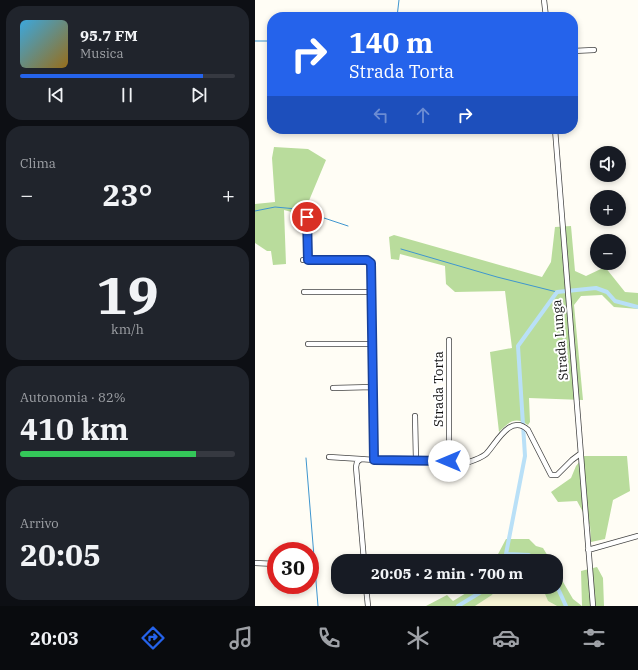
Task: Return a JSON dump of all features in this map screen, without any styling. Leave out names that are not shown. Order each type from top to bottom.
[{"type":"street","points":[[544,0],[545,12]]},
{"type":"street","points":[[578,51],[594,50]]},
{"type":"street","name":"Strada Lunga","points":[[555,134],[593,606]]},
{"type":"street","points":[[307,217],[306,260],[369,260],[372,264],[374,460]]},
{"type":"street","points":[[304,292],[372,292]]},
{"type":"street","name":"Strada Torta","points":[[449,340],[449,461]]},
{"type":"street","points":[[308,344],[373,344]]},
{"type":"street","points":[[333,388],[373,387]]},
{"type":"street","name":"Strada Torta","points":[[415,416],[416,461]]},
{"type":"street","points":[[329,457],[374,460],[467,462],[480,458],[486,454],[499,436],[505,430],[513,426],[526,428],[551,475],[557,475],[572,460],[581,454]]},
{"type":"street","points":[[361,459],[357,462],[356,467],[363,554]]},
{"type":"street","points":[[588,550],[638,536]]},
{"type":"street","points":[[255,564],[267,564]]},
{"type":"street","points":[[367,594],[368,606]]},
{"type":"shaded area","points":[[545,594],[548,601],[557,606],[475,606],[492,595]]},
{"type":"green space","points":[[274,147],[308,149],[326,160],[303,215],[284,210],[286,264],[273,265],[271,251],[267,251],[255,243],[255,204],[275,202],[272,158]]},
{"type":"green space","points":[[571,226],[575,271],[586,276],[599,270],[607,270],[625,292],[638,293],[638,309],[614,307],[602,295],[581,296],[574,305],[583,400],[529,398],[530,422],[528,425],[519,421],[512,421],[499,432],[490,352],[512,348],[505,291],[455,292],[446,284],[445,266],[400,254],[399,260],[391,259],[389,237],[394,235],[542,277],[551,262],[555,227]]},
{"type":"green space","points":[[584,456],[627,456],[630,491],[613,500],[605,539],[591,542],[590,525],[577,501],[558,502],[551,492],[571,478],[576,466]]},
{"type":"green space","points":[[506,539],[529,539],[536,546],[543,548],[547,554],[498,554]]},
{"type":"green space","points":[[597,567],[603,578],[604,606],[582,606],[581,571]]},
{"type":"green space","points":[[563,582],[573,599],[582,606],[557,606],[548,601],[545,594],[563,594]]},
{"type":"green space","points":[[464,594],[493,594],[475,606],[426,606],[447,595],[453,601]]},
{"type":"waterway","points":[[398,12],[399,0]]},
{"type":"waterway","points":[[255,41],[267,41]]},
{"type":"waterway","points":[[255,211],[275,207],[297,209],[348,226]]},
{"type":"waterway","points":[[401,249],[497,277],[557,292]]},
{"type":"waterway","points":[[506,554],[525,456],[518,346],[557,292],[596,288],[607,292],[615,301],[638,307]]},
{"type":"waterway","points":[[306,458],[318,606]]},
{"type":"waterway","points":[[458,606],[478,594]]},
{"type":"waterway","points":[[561,594],[566,606]]},
{"type":"route","points":[[307,217],[308,260],[367,260],[371,263],[374,460],[449,461]]}]
